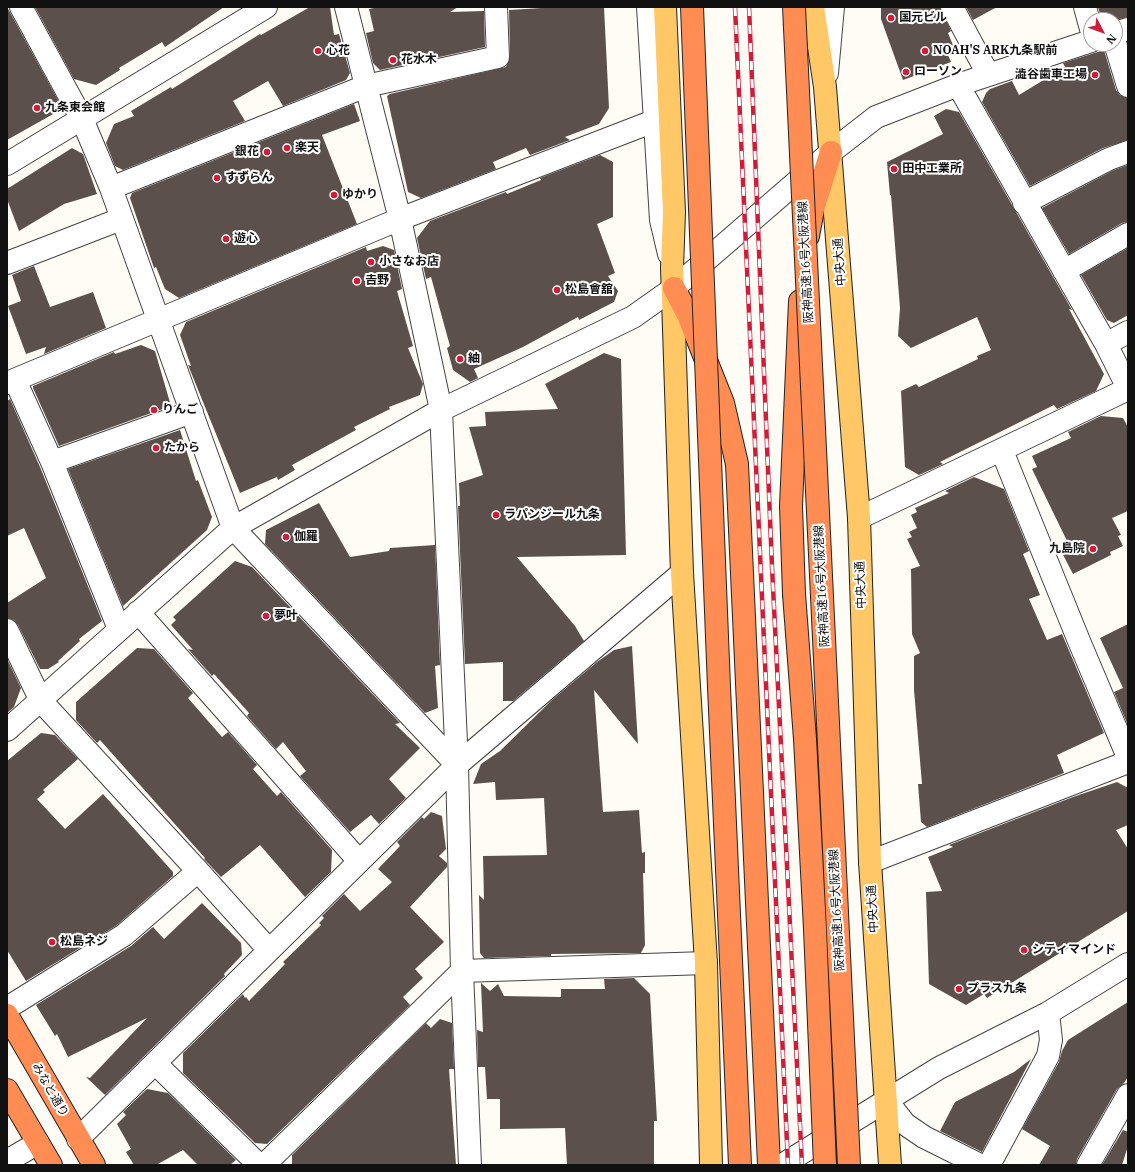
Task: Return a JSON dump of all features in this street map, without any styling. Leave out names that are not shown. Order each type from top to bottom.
[{"type":"highway","points":[[692,7],[718,687],[740,1165]]},
{"type":"highway","name":"阪神高速16号大阪港線","points":[[794,7],[849,1165]]},
{"type":"highway","points":[[825,1165],[815,929],[805,739],[794,594],[791,506],[801,276],[813,209],[831,152]]},
{"type":"highway","points":[[673,278],[723,403],[737,464],[769,1165]]},
{"type":"highway","name":"みなと通り","points":[[7,1015],[94,1165]]},
{"type":"highway","points":[[7,1090],[51,1165]]},
{"type":"main road","points":[[665,7],[674,212],[673,278],[682,573],[706,963],[711,1165]]},
{"type":"main road","name":"中央大通","points":[[813,7],[825,87],[831,152],[859,518],[870,862],[882,1049],[887,1101],[890,1165]]},
{"type":"street","points":[[21,7],[82,119],[111,188],[121,220],[233,528],[457,765]]},
{"type":"street","points":[[7,164],[266,7]]},
{"type":"street","points":[[346,7],[400,219],[441,410],[457,765],[462,971],[470,1165]]},
{"type":"street","points":[[111,188],[366,86],[498,57],[496,7]]},
{"type":"street","points":[[648,7],[661,220],[673,278]]},
{"type":"street","points":[[825,87],[834,7]]},
{"type":"street","points":[[952,7],[988,74]]},
{"type":"street","points":[[7,730],[233,528],[441,410],[633,317],[673,278],[876,117],[988,74],[1083,44]]},
{"type":"street","points":[[1118,52],[1128,86]]},
{"type":"street","points":[[859,518],[1002,451],[1128,389],[1106,344],[1024,203],[958,85]]},
{"type":"street","points":[[119,629],[52,462],[11,382],[158,319],[400,219],[654,120]]},
{"type":"street","points":[[1024,203],[1109,159],[1128,152]]},
{"type":"street","points":[[7,263],[121,220]]},
{"type":"street","points":[[1064,271],[1128,234]]},
{"type":"street","points":[[1106,344],[1128,332]]},
{"type":"street","points":[[52,462],[192,412]]},
{"type":"street","points":[[1002,451],[1078,641],[1128,757]]},
{"type":"street","points":[[78,1139],[457,765],[682,573]]},
{"type":"street","points":[[138,612],[359,861]]},
{"type":"street","points":[[7,630],[41,701],[269,950]]},
{"type":"street","points":[[870,862],[1128,762]]},
{"type":"street","points":[[7,1008],[124,935],[198,871]]},
{"type":"street","points":[[264,1165],[462,971],[706,963]]},
{"type":"street","points":[[782,1165],[939,1068],[1048,1013],[1126,971]]},
{"type":"street","points":[[989,1165],[1048,1056],[1051,1040],[1048,1013]]},
{"type":"street","points":[[155,1063],[259,1165]]},
{"type":"street","points":[[1088,1165],[1128,1095]]},
{"type":"street","points":[[887,1101],[905,1124],[924,1137],[980,1165]]},
{"type":"street","points":[[7,1161],[38,1143]]},
{"type":"building","points":[[7,7],[58,100],[55,113],[7,140]]},
{"type":"building","points":[[35,7],[224,7],[165,47],[162,42],[119,68],[120,70],[96,85],[74,79]]},
{"type":"building","points":[[310,7],[330,7],[334,35],[339,34],[350,73],[346,80],[283,106],[268,81],[233,101],[245,121],[123,170],[115,166],[106,143],[114,124],[134,116],[131,111],[171,87],[172,89],[260,34],[261,35]]},
{"type":"building","points":[[379,7],[458,7],[450,12],[484,11],[485,47],[380,70],[373,63],[366,33],[374,31],[369,9]]},
{"type":"building","points":[[559,7],[604,7],[609,108],[599,124],[565,137],[570,140],[530,155],[526,148],[493,162],[496,169],[421,198],[408,192],[387,96],[390,94],[506,67],[510,56],[509,10]]},
{"type":"building","name":"NOAH'S ARK九条駅前","points":[[881,7],[940,7],[951,31],[948,33],[955,50],[947,53],[951,62],[903,80],[881,19]]},
{"type":"building","points":[[966,7],[997,7],[973,20]]},
{"type":"building","points":[[1098,7],[1128,7],[1128,17],[1123,18],[1123,12],[1100,12]]},
{"type":"building","points":[[1098,52],[1105,52],[1116,90],[1120,95],[1128,98],[1128,140],[1103,148],[1030,186],[982,102],[986,93],[990,89],[1012,81],[1019,95],[1065,67],[1063,63]]},
{"type":"building","points":[[354,104],[360,121],[322,135],[357,224],[179,298],[165,289],[156,267],[154,268],[130,198],[132,193]]},
{"type":"building","points":[[946,109],[959,112],[1072,310],[1069,309],[1104,374],[1096,391],[1057,409],[1054,405],[940,462],[943,464],[919,475],[905,467],[901,391],[916,384],[919,387],[978,359],[977,356],[991,350],[977,317],[911,348],[898,336],[900,308],[887,162],[943,134],[934,116]]},
{"type":"building","points":[[72,148],[83,154],[97,194],[64,204],[19,231],[7,199],[7,189]]},
{"type":"building","points":[[600,155],[613,162],[613,217],[597,224],[615,273],[608,276],[618,291],[614,302],[579,320],[578,317],[523,347],[474,369],[478,378],[470,382],[453,370],[447,348],[450,346],[431,277],[426,279],[417,238],[430,221],[506,192],[507,194],[541,180],[540,178]]},
{"type":"building","points":[[1128,165],[1128,222],[1122,223],[1069,254],[1042,208],[1114,170]]},
{"type":"building","points":[[383,246],[394,250],[402,289],[397,291],[413,346],[408,348],[423,384],[420,395],[389,407],[390,409],[354,427],[356,430],[292,465],[295,470],[278,480],[277,477],[240,493],[188,365],[191,366],[180,335],[186,322],[366,247],[367,251]]},
{"type":"building","points":[[1128,248],[1128,315],[1114,323],[1107,320],[1081,275]]},
{"type":"building","points":[[34,266],[50,307],[93,292],[106,328],[44,354],[46,347],[26,354],[8,306],[21,301],[12,275]]},
{"type":"building","points":[[141,345],[155,351],[171,406],[59,446],[33,386],[114,352],[115,354]]},
{"type":"building","points":[[604,353],[621,359],[626,555],[517,557],[575,626],[584,641],[513,701],[503,701],[503,662],[465,664],[458,506],[460,506],[459,483],[483,475],[469,427],[486,426],[485,412],[558,409],[545,384]]},
{"type":"building","points":[[10,399],[40,467],[102,621],[79,639],[80,641],[58,661],[59,662],[48,669],[40,669],[18,625],[14,620],[7,618],[7,603],[46,578],[24,528],[7,536],[7,401]]},
{"type":"building","name":"九島院","points":[[1101,416],[1123,418],[1128,427],[1128,511],[1112,518],[1121,535],[1118,536],[1123,546],[1110,552],[1111,555],[1073,574],[1060,549],[1069,545],[1032,469],[1037,467],[1032,456],[1071,438],[1068,432]]},
{"type":"building","points":[[180,430],[196,481],[198,480],[212,517],[207,530],[123,606],[68,469]]},
{"type":"building","points":[[974,477],[1004,489],[1029,551],[1023,554],[1040,595],[1029,599],[1047,640],[1062,634],[1104,733],[1057,755],[1064,773],[927,827],[921,822],[918,784],[922,784],[914,690],[914,656],[920,653],[912,634],[911,569],[920,566],[907,539],[912,537],[909,532],[917,528],[911,515],[917,512],[915,508],[949,493],[945,491]]},
{"type":"building","points":[[319,503],[350,557],[389,551],[390,548],[435,545],[440,665],[435,666],[438,708],[425,713],[265,544],[266,530]]},
{"type":"building","points":[[235,561],[252,567],[400,723],[395,724],[420,748],[389,779],[406,798],[379,824],[371,815],[350,832],[300,776],[306,771],[283,742],[276,749],[247,716],[249,713],[214,674],[212,676],[188,649],[193,650],[171,625],[176,620],[173,617]]},
{"type":"building","points":[[1128,624],[1127,723],[1114,692],[1123,688],[1100,638]]},
{"type":"building","points":[[632,646],[638,744],[594,690],[603,812],[639,810],[642,853],[645,852],[645,873],[643,873],[645,945],[641,953],[551,954],[551,956],[484,958],[480,953],[479,895],[484,900],[483,856],[547,855],[544,798],[496,800],[495,782],[473,784],[481,764],[500,751],[552,700],[597,662],[614,650]]},
{"type":"building","points":[[137,648],[154,649],[193,693],[188,698],[222,737],[228,732],[257,765],[253,769],[277,796],[281,792],[332,850],[331,872],[305,897],[260,845],[221,877],[100,740],[97,743],[76,720],[76,702]]},
{"type":"building","points":[[7,659],[21,688],[14,707],[7,713]]},
{"type":"building","points":[[41,733],[55,735],[78,759],[43,790],[45,792],[37,799],[65,829],[103,794],[173,872],[173,876],[117,925],[26,981],[7,950],[7,761]]},
{"type":"building","points":[[1117,782],[1128,788],[1128,825],[1116,830],[1128,849],[1128,911],[987,998],[984,994],[966,1005],[929,984],[926,892],[942,891],[928,857],[953,847],[949,845],[1073,797]]},
{"type":"building","points":[[431,812],[442,816],[446,849],[439,856],[447,863],[447,867],[410,907],[444,942],[415,969],[423,978],[403,997],[410,1005],[267,1144],[255,1143],[183,1073],[183,1053],[243,994],[249,1001],[285,964],[283,962],[321,925],[319,923],[324,918],[322,916],[344,894],[360,911],[392,882],[378,869],[400,846],[397,842],[422,817],[424,819]]},
{"type":"building","points":[[202,903],[241,943],[242,955],[224,974],[225,976],[105,1095],[86,1077],[90,1078],[147,1018],[68,1057],[57,1034],[55,1036],[36,1005],[131,946],[153,927],[164,939]]},
{"type":"building","points":[[634,978],[650,994],[657,1121],[654,1121],[654,1165],[567,1165],[565,1128],[500,1129],[500,1099],[487,1099],[485,1067],[478,1067],[477,1030],[483,1032],[481,983],[490,991],[498,984],[504,996],[561,997],[561,989],[605,989],[604,979]]},
{"type":"building","points":[[1128,1002],[1128,1077],[1117,1089],[1077,1159],[1076,1165],[1039,1165],[1050,1146],[1022,1129],[1059,1062],[1062,1051],[1068,1040]]},
{"type":"building","points":[[440,1019],[452,1023],[454,1069],[449,1069],[456,1165],[292,1165],[292,1155],[426,1023],[431,1028]]},
{"type":"building","points":[[1031,1059],[982,1152],[940,1131],[955,1102],[1014,1072]]},
{"type":"building","points":[[147,1089],[168,1093],[236,1160],[230,1165],[198,1165],[183,1150],[156,1165],[134,1165],[126,1152],[131,1149],[117,1124],[126,1115],[123,1112]]},
{"type":"building","points":[[1123,1130],[1128,1132],[1128,1146],[1122,1165],[1102,1165]]},
{"type":"railway","points":[[735,7],[788,1165]]},
{"type":"railway","points":[[749,7],[772,567],[802,1165]]},
{"type":"place","name":"国元ビル","points":[[891,18]]},
{"type":"place","name":"心花","points":[[318,51]]},
{"type":"place","name":"NOAH'S ARK九条駅前","points":[[925,51]]},
{"type":"place","name":"花水木","points":[[393,60]]},
{"type":"place","name":"ローソン","points":[[906,72]]},
{"type":"place","name":"澁谷歯車工場","points":[[1095,75]]},
{"type":"place","name":"九条東会館","points":[[37,108]]},
{"type":"place","name":"楽天","points":[[287,148]]},
{"type":"place","name":"銀花","points":[[267,152]]},
{"type":"place","name":"田中工業所","points":[[894,169]]},
{"type":"place","name":"すずらん","points":[[217,178]]},
{"type":"place","name":"ゆかり","points":[[334,195]]},
{"type":"place","name":"遊心","points":[[226,239]]},
{"type":"place","name":"小さなお店","points":[[371,262]]},
{"type":"place","name":"𠮷野","points":[[357,281]]},
{"type":"place","name":"松島會舘","points":[[557,290]]},
{"type":"place","name":"紬","points":[[460,359]]},
{"type":"place","name":"りんご","points":[[154,410]]},
{"type":"place","name":"たから","points":[[156,448]]},
{"type":"place","name":"ラパンジール九条","points":[[496,515]]},
{"type":"place","name":"伽羅","points":[[286,537]]},
{"type":"place","name":"九島院","points":[[1093,549]]},
{"type":"place","name":"夢叶","points":[[266,616]]},
{"type":"place","name":"松島ネジ","points":[[52,942]]},
{"type":"place","name":"シティマインド","points":[[1024,950]]},
{"type":"place","name":"プラス九条","points":[[959,989]]}]
